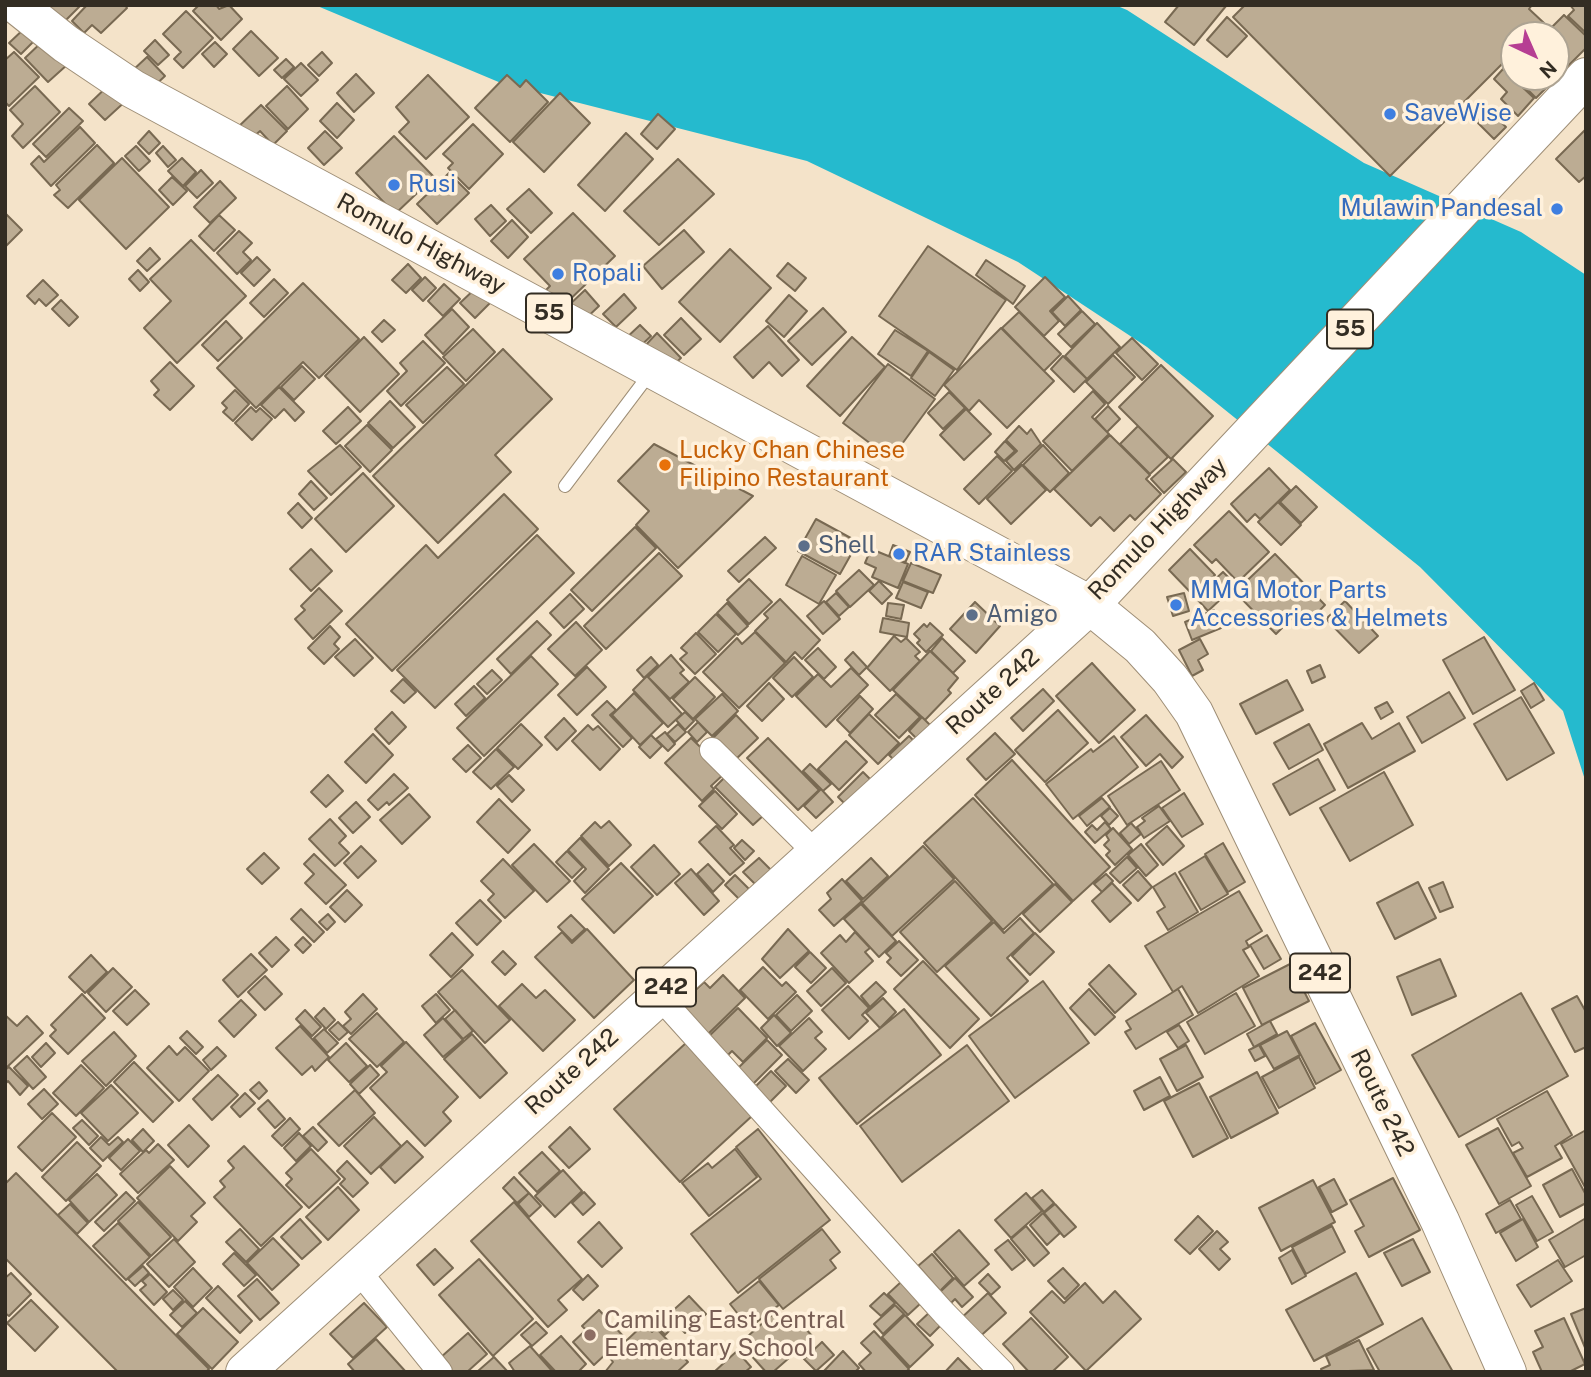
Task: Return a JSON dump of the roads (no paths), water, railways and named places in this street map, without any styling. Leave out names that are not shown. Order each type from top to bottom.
[{"type":"main road","name":"Romulo Highway","points":[[17,5],[66,44],[133,89],[1090,605],[1586,77]]},
{"type":"main road","name":"Route 242","points":[[245,1372],[657,994],[1090,605],[1140,646],[1170,678],[1194,713],[1440,1221],[1507,1372]]},
{"type":"street","points":[[712,750],[815,852]]},
{"type":"street","points":[[657,994],[943,1313],[1002,1372]]},
{"type":"street","points":[[357,1269],[440,1372]]},
{"type":"lane","points":[[565,486],[653,369]]},
{"type":"water","points":[[315,5],[1115,5],[1127,10],[1364,163],[1521,232],[1586,275],[1586,783],[1563,711],[1420,567],[1147,347],[1018,262],[807,161],[501,83]]},
{"type":"place","name":"SaveWise","points":[[1390,114]]},
{"type":"place","name":"Rusi","points":[[394,185]]},
{"type":"place","name":"Mulawin Pandesal","points":[[1557,209]]},
{"type":"place","name":"Ropali","points":[[558,274]]},
{"type":"place","name":"Lucky Chan Chinese Filipino Restaurant","points":[[665,465]]},
{"type":"place","name":"Shell","points":[[804,546]]},
{"type":"place","name":"RAR Stainless","points":[[899,554]]},
{"type":"place","name":"MMG Motor Parts Accessories & Helmets","points":[[1176,605]]},
{"type":"place","name":"Amigo","points":[[972,615]]},
{"type":"place","name":"Camiling East Central Elementary School","points":[[590,1335]]}]
